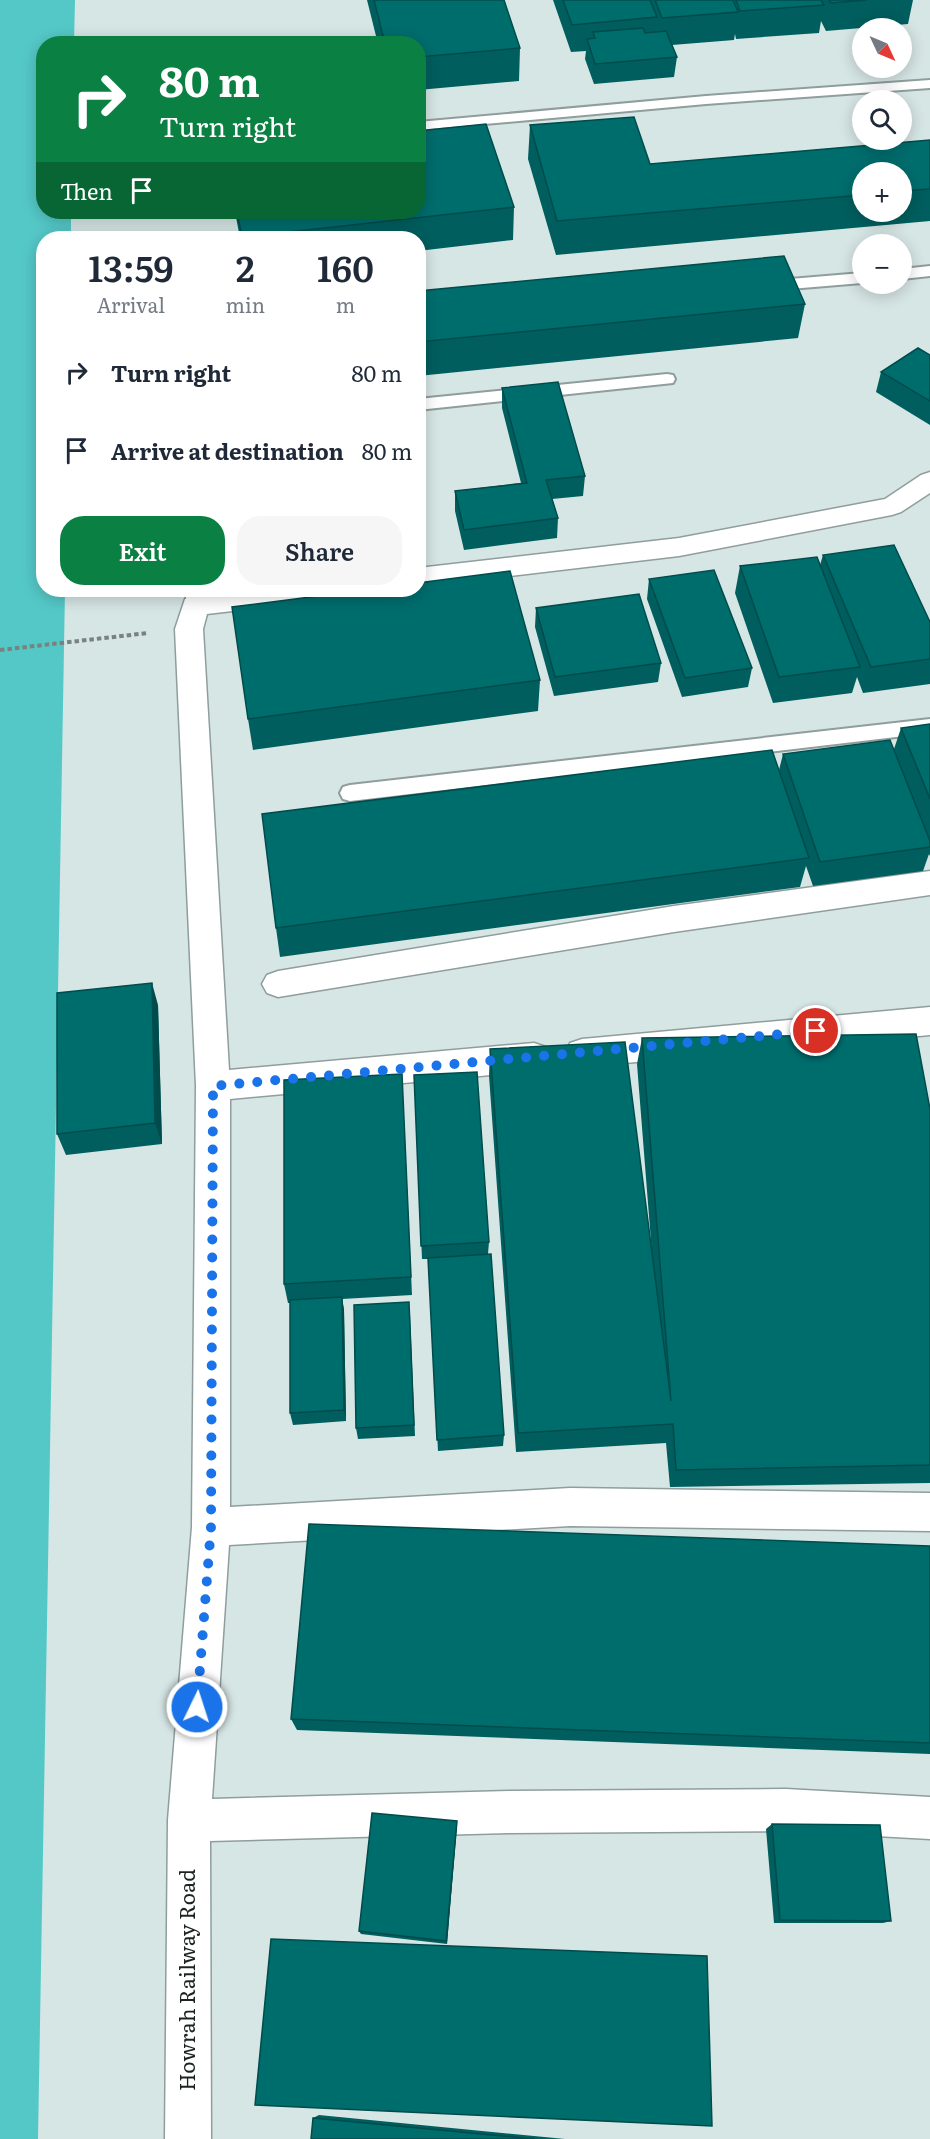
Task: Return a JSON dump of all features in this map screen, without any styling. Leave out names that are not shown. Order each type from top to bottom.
[{"type":"street","points":[[426,577],[679,547],[891,506],[930,481]]},
{"type":"street","points":[[193,608],[276,597]]},
{"type":"street","name":"Howrah Railway Road","points":[[188,2139],[189,1820],[211,1527],[213,1086],[193,608]]},
{"type":"street","points":[[278,984],[674,919],[930,884]]},
{"type":"street","points":[[213,1086],[930,1021]]},
{"type":"street","points":[[211,1527],[570,1507],[930,1512]]},
{"type":"street","points":[[189,1820],[509,1812],[786,1810],[930,1818]]},
{"type":"lane","points":[[426,125],[706,100],[930,84]]},
{"type":"lane","points":[[912,273],[930,271]]},
{"type":"lane","points":[[746,288],[852,279]]},
{"type":"lane","points":[[426,404],[667,380]]},
{"type":"lane","points":[[351,793],[930,726]]},
{"type":"path","points":[[0,650],[193,608]]},
{"type":"water","points":[[0,0],[75,0],[74,36],[36,36],[36,219],[71,219],[71,231],[36,231],[36,597],[65,597],[38,2139],[0,2139]]},
{"type":"building","points":[[374,0],[504,0],[520,48],[426,56],[426,36],[383,36]]},
{"type":"building","points":[[563,0],[650,0],[657,17],[572,25]]},
{"type":"building","points":[[655,0],[733,0],[738,12],[662,18]]},
{"type":"building","points":[[736,0],[821,0],[824,5],[740,11]]},
{"type":"building","points":[[829,0],[867,0],[831,3]]},
{"type":"building","points":[[643,28],[645,33],[666,31],[677,57],[595,64],[587,39],[595,38],[593,32]]},
{"type":"building","points":[[634,117],[650,164],[852,147],[852,150],[912,150],[912,142],[930,140],[930,189],[912,190],[912,162],[852,162],[852,196],[557,221],[530,125]]},
{"type":"building","points":[[486,124],[514,207],[426,217],[426,130]]},
{"type":"building","points":[[238,219],[405,219],[296,231],[241,231]]},
{"type":"building","points":[[784,256],[805,304],[426,341],[426,290]]},
{"type":"building","points":[[918,348],[930,355],[930,401],[881,372]]},
{"type":"building","points":[[558,382],[585,476],[546,480],[558,518],[464,530],[455,491],[527,483],[502,388]]},
{"type":"building","points":[[894,545],[930,622],[930,659],[871,667],[823,555]]},
{"type":"building","points":[[817,557],[860,667],[779,677],[740,566]]},
{"type":"building","points":[[714,570],[752,668],[685,678],[649,579]]},
{"type":"building","points":[[510,571],[540,680],[248,719],[232,607],[310,597],[426,597],[426,582]]},
{"type":"building","points":[[639,594],[661,663],[555,677],[536,608]]},
{"type":"building","points":[[930,724],[930,799],[901,728]]},
{"type":"building","points":[[890,740],[930,841],[930,847],[820,862],[783,754]]},
{"type":"building","points":[[772,750],[809,858],[276,928],[262,814]]},
{"type":"building","points":[[152,983],[155,1123],[57,1134],[57,993]]},
{"type":"building","points":[[916,1034],[930,1109],[930,1465],[676,1470],[673,1424],[518,1433],[490,1049],[625,1042],[671,1401],[642,1038]]},
{"type":"building","points":[[477,1072],[489,1242],[421,1246],[414,1075]]},
{"type":"building","points":[[402,1074],[411,1277],[284,1284],[284,1080]]},
{"type":"building","points":[[491,1254],[504,1435],[437,1440],[428,1258]]},
{"type":"building","points":[[342,1297],[344,1410],[290,1413],[290,1300]]},
{"type":"building","points":[[409,1302],[414,1425],[356,1428],[354,1305]]},
{"type":"building","points":[[309,1524],[930,1546],[930,1743],[291,1719]]},
{"type":"building","points":[[372,1813],[457,1821],[446,1941],[359,1931]]},
{"type":"building","points":[[772,1824],[880,1825],[891,1921],[780,1920]]},
{"type":"building","points":[[271,1939],[707,1956],[712,2126],[255,2105]]},
{"type":"building","points":[[313,2118],[535,2139],[311,2139]]},
{"type":"route","points":[[197,1707],[211,1527],[213,1086],[816,1031]]}]
